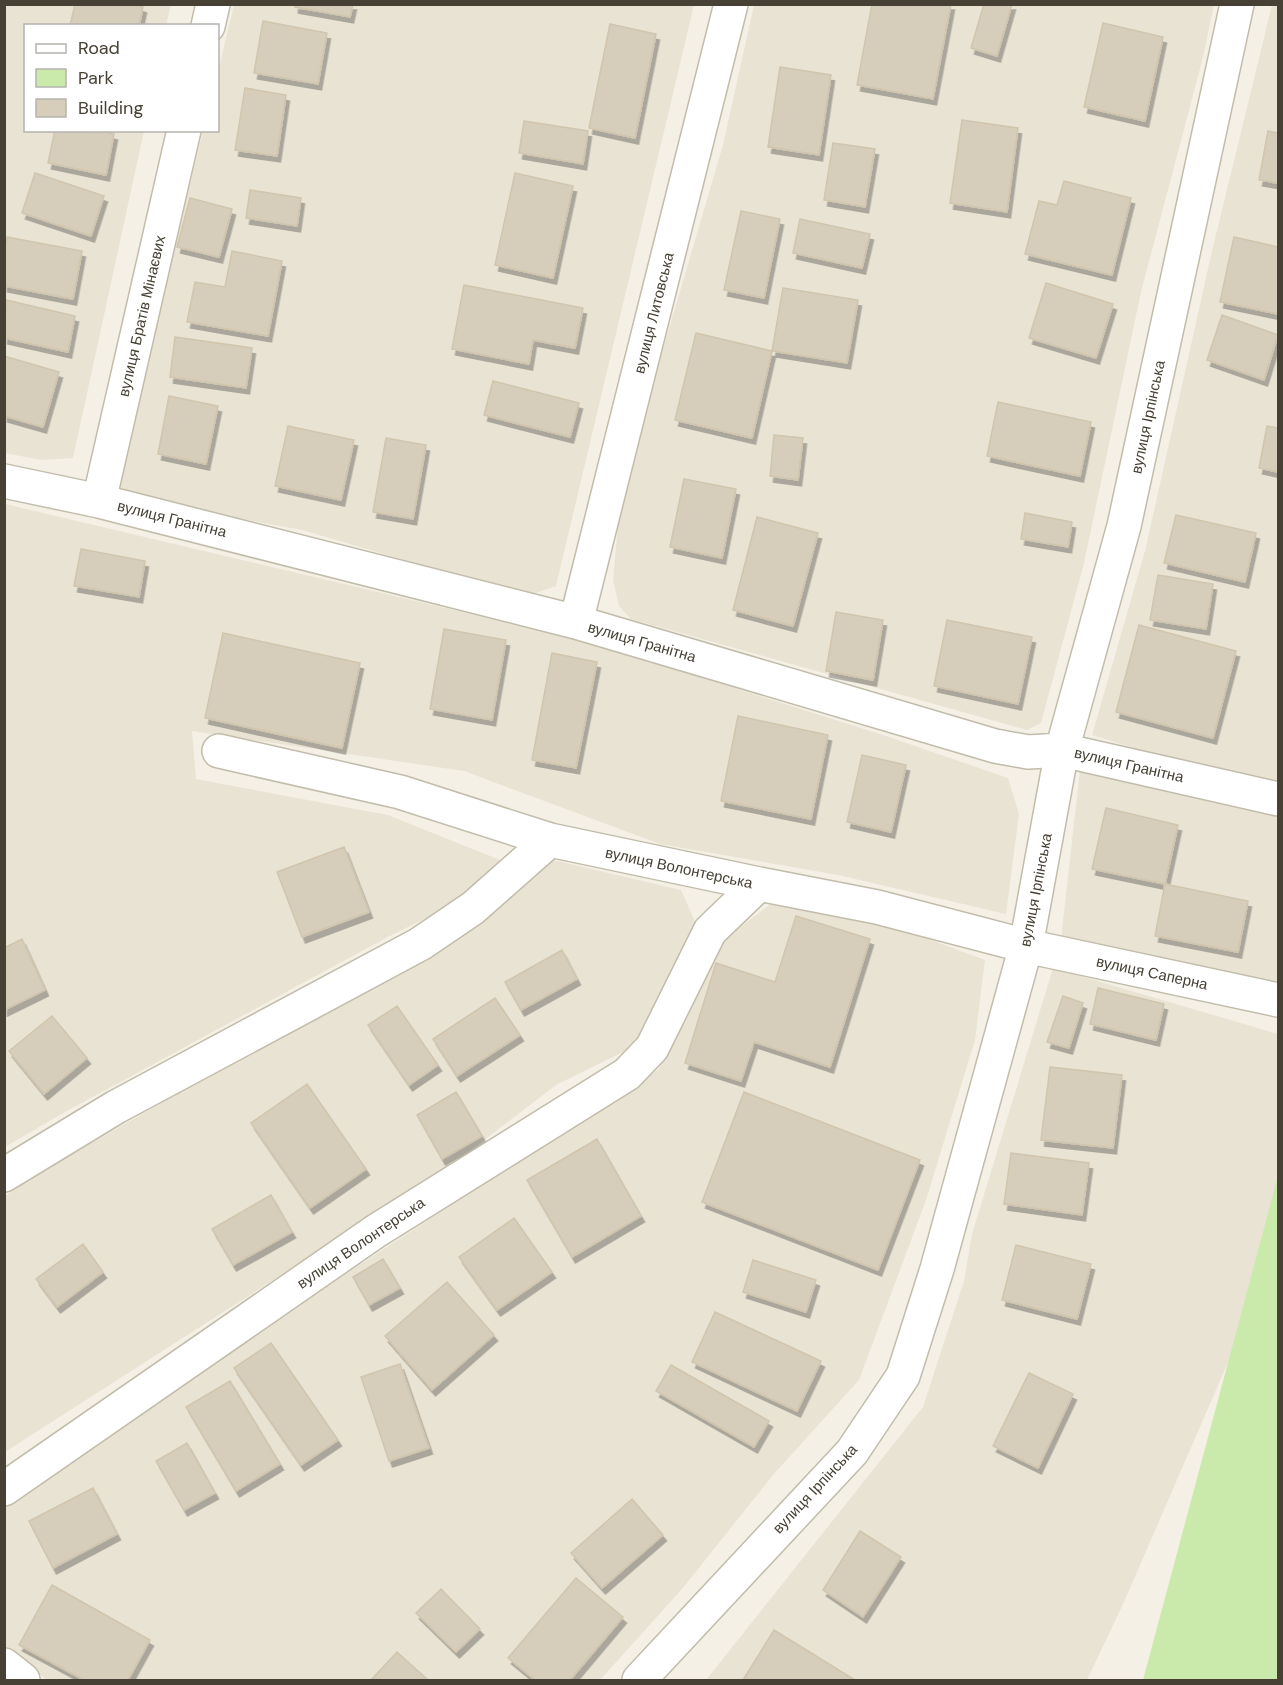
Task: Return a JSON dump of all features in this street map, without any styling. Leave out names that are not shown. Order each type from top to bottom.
[{"type":"street","points":[[208,24],[213,4]]},
{"type":"street","name":"вулиця Литовська","points":[[576,622],[731,4]]},
{"type":"street","name":"вулиця Ірпінська","points":[[639,1680],[852,1452],[903,1376],[937,1269],[1026,946],[1062,750],[1124,526],[1237,4]]},
{"type":"street","name":"вулиця Братів Мінаєвих","points":[[99,501],[184,132]]},
{"type":"street","name":"вулиця Гранітна","points":[[4,481],[99,501],[576,622],[995,746],[1028,752],[1062,750],[1278,799]]},
{"type":"street","name":"вулиця Волонтерська","points":[[219,751],[400,792],[550,840],[759,884]]},
{"type":"street","points":[[4,1175],[116,1107],[420,944],[473,908],[550,840]]},
{"type":"street","name":"вулиця Саперна","points":[[759,884],[877,907],[1026,946],[1278,1000]]},
{"type":"street","name":"вулиця Волонтерська","points":[[4,1489],[376,1231],[627,1074],[652,1048],[710,931],[759,884]]},
{"type":"street","points":[[4,1665],[23,1680]]},
{"type":"shaded area","points":[[5,5],[171,5],[166,24],[24,24],[24,132],[144,132],[73,458],[41,460],[5,453]]},
{"type":"shaded area","points":[[234,5],[694,5],[556,586],[527,596],[302,530],[133,499],[117,485],[203,132],[219,132],[219,67]]},
{"type":"shaded area","points":[[754,5],[1214,5],[1202,61],[1141,292],[1084,563],[1041,723],[1027,730],[631,619],[619,606],[613,580],[621,492],[723,145]]},
{"type":"shaded area","points":[[1272,5],[1278,5],[1278,786],[1213,773],[1092,735],[1145,551],[1212,251]]},
{"type":"shaded area","points":[[5,504],[585,641],[883,735],[1008,778],[1019,814],[1006,914],[838,875],[660,844],[464,771],[192,731],[196,779],[388,815],[500,860],[472,895],[386,938],[65,1112],[5,1147]]},
{"type":"shaded area","points":[[1080,770],[1278,817],[1278,992],[1060,948]]},
{"type":"shaded area","points":[[549,859],[681,890],[696,924],[639,1044],[556,1085],[449,1167],[5,1452],[5,1196],[239,1058],[435,956]]},
{"type":"shaded area","points":[[775,901],[896,927],[985,960],[975,1040],[926,1200],[859,1380],[773,1475],[682,1589],[600,1680],[47,1680],[5,1647],[4,1508],[277,1319],[659,1069],[702,960],[729,935]]},
{"type":"shaded area","points":[[1053,968],[1278,1034],[1278,1213],[1235,1346],[1124,1602],[1087,1680],[706,1680],[923,1407],[964,1281],[972,1234]]},
{"type":"green space","points":[[1278,1176],[1278,1680],[1143,1680]]},
{"type":"building","points":[[75,4],[134,4],[143,7],[139,24],[70,24]]},
{"type":"building","points":[[295,4],[353,4],[350,17],[295,7]]},
{"type":"building","points":[[872,4],[951,4],[933,99],[857,85]]},
{"type":"building","points":[[984,4],[1012,4],[997,56],[971,48]]},
{"type":"building","points":[[263,21],[327,33],[318,84],[254,73]]},
{"type":"building","points":[[1103,23],[1163,37],[1145,121],[1084,107]]},
{"type":"building","points":[[610,24],[656,34],[635,138],[589,128]]},
{"type":"building","points":[[780,67],[831,75],[819,155],[768,147]]},
{"type":"building","points":[[245,88],[286,95],[277,156],[235,150]]},
{"type":"building","points":[[962,120],[1018,128],[1007,212],[950,203]]},
{"type":"building","points":[[524,121],[588,131],[583,164],[519,153]]},
{"type":"building","points":[[1268,131],[1278,133],[1278,183],[1259,180]]},
{"type":"building","points":[[55,132],[114,134],[106,175],[48,163]]},
{"type":"building","points":[[833,143],[875,149],[865,207],[824,200]]},
{"type":"building","points":[[35,173],[104,196],[91,236],[22,213]]},
{"type":"building","points":[[515,173],[573,186],[553,278],[495,265]]},
{"type":"building","points":[[1064,181],[1131,198],[1112,275],[1025,254],[1039,201],[1057,205]]},
{"type":"building","points":[[250,190],[301,198],[297,226],[246,218]]},
{"type":"building","points":[[190,198],[232,209],[219,257],[177,247]]},
{"type":"building","points":[[741,211],[780,219],[764,298],[724,290]]},
{"type":"building","points":[[800,219],[870,234],[862,268],[793,253]]},
{"type":"building","points":[[7,237],[82,251],[73,299],[4,286],[4,250]]},
{"type":"building","points":[[1234,237],[1278,247],[1278,314],[1220,302]]},
{"type":"building","points":[[232,251],[282,261],[268,336],[187,322],[195,282],[225,287]]},
{"type":"building","points":[[1046,283],[1113,304],[1096,358],[1029,338]]},
{"type":"building","points":[[464,285],[583,308],[575,348],[533,340],[529,364],[452,349]]},
{"type":"building","points":[[783,288],[858,300],[847,363],[772,351]]},
{"type":"building","points":[[6,300],[75,316],[68,352],[4,338]]},
{"type":"building","points":[[1222,315],[1278,335],[1264,380],[1207,360]]},
{"type":"building","points":[[696,333],[772,351],[752,438],[675,420]]},
{"type":"building","points":[[175,337],[252,348],[246,388],[170,377]]},
{"type":"building","points":[[4,356],[59,372],[43,427],[4,416]]},
{"type":"building","points":[[493,381],[579,403],[570,437],[484,415]]},
{"type":"building","points":[[169,396],[218,406],[206,464],[158,454]]},
{"type":"building","points":[[998,402],[1091,422],[1080,476],[987,456]]},
{"type":"building","points":[[288,426],[354,440],[341,500],[275,486]]},
{"type":"building","points":[[1267,426],[1278,428],[1278,472],[1259,468]]},
{"type":"building","points":[[774,435],[803,438],[798,480],[770,476]]},
{"type":"building","points":[[386,438],[426,445],[413,519],[373,512]]},
{"type":"building","points":[[684,479],[736,489],[722,558],[670,547]]},
{"type":"building","points":[[1025,513],[1072,522],[1068,547],[1021,539]]},
{"type":"building","points":[[1176,515],[1256,533],[1245,582],[1164,563]]},
{"type":"building","points":[[757,517],[818,533],[793,626],[733,610]]},
{"type":"building","points":[[81,549],[145,561],[139,597],[74,586]]},
{"type":"building","points":[[1158,575],[1213,584],[1206,629],[1150,620]]},
{"type":"building","points":[[836,612],[883,620],[873,680],[826,671]]},
{"type":"building","points":[[947,620],[1032,637],[1018,704],[934,686]]},
{"type":"building","points":[[1139,625],[1236,651],[1213,738],[1116,712]]},
{"type":"building","points":[[444,629],[506,640],[492,720],[430,709]]},
{"type":"building","points":[[223,633],[360,663],[342,748],[205,718]]},
{"type":"building","points":[[552,653],[597,662],[576,768],[532,760]]},
{"type":"building","points":[[738,716],[828,735],[811,819],[721,801]]},
{"type":"building","points":[[862,755],[906,765],[891,832],[847,822]]},
{"type":"building","points":[[1106,808],[1178,825],[1165,884],[1092,869]]},
{"type":"building","points":[[344,847],[369,912],[302,937],[277,872]]},
{"type":"building","points":[[1165,884],[1248,901],[1238,952],[1155,936]]},
{"type":"building","points":[[796,916],[870,939],[830,1067],[754,1042],[741,1081],[685,1063],[716,963],[775,982]]},
{"type":"building","points":[[22,939],[45,990],[4,1010],[4,948]]},
{"type":"building","points":[[562,950],[577,979],[521,1010],[505,982]]},
{"type":"building","points":[[1098,988],[1164,1004],[1156,1040],[1090,1024]]},
{"type":"building","points":[[1063,996],[1083,1003],[1069,1048],[1047,1042]]},
{"type":"building","points":[[495,998],[520,1035],[457,1076],[433,1039]]},
{"type":"building","points":[[397,1006],[438,1065],[409,1085],[368,1025]]},
{"type":"building","points":[[52,1016],[87,1058],[44,1094],[9,1051]]},
{"type":"building","points":[[1050,1067],[1122,1075],[1113,1148],[1041,1140]]},
{"type":"building","points":[[307,1084],[366,1169],[310,1208],[251,1123]]},
{"type":"building","points":[[456,1092],[482,1136],[442,1159],[417,1115]]},
{"type":"building","points":[[744,1092],[920,1160],[878,1270],[702,1202]]},
{"type":"building","points":[[597,1139],[641,1216],[572,1257],[527,1180]]},
{"type":"building","points":[[1011,1153],[1089,1163],[1082,1215],[1004,1204]]},
{"type":"building","points":[[271,1195],[292,1232],[233,1265],[212,1229]]},
{"type":"building","points":[[514,1218],[552,1272],[497,1310],[459,1257]]},
{"type":"building","points":[[83,1244],[103,1272],[57,1307],[36,1279]]},
{"type":"building","points":[[1016,1245],[1091,1264],[1077,1319],[1002,1300]]},
{"type":"building","points":[[383,1259],[400,1288],[369,1305],[353,1277]]},
{"type":"building","points":[[753,1260],[816,1280],[806,1312],[743,1292]]},
{"type":"building","points":[[447,1282],[494,1335],[432,1390],[385,1336]]},
{"type":"building","points":[[715,1312],[821,1361],[797,1411],[692,1362]]},
{"type":"building","points":[[271,1343],[338,1440],[301,1465],[234,1368]]},
{"type":"building","points":[[400,1364],[429,1448],[389,1461],[361,1377]]},
{"type":"building","points":[[671,1365],[769,1421],[754,1447],[656,1391]]},
{"type":"building","points":[[1029,1373],[1073,1394],[1038,1468],[993,1446]]},
{"type":"building","points":[[230,1381],[280,1464],[236,1491],[186,1407]]},
{"type":"building","points":[[187,1443],[215,1493],[184,1510],[156,1461]]},
{"type":"building","points":[[93,1488],[117,1534],[53,1568],[29,1521]]},
{"type":"building","points":[[632,1499],[663,1535],[602,1588],[571,1553]]},
{"type":"building","points":[[860,1531],[901,1557],[863,1617],[823,1590]]},
{"type":"building","points":[[576,1578],[623,1617],[570,1680],[535,1680],[508,1658]]},
{"type":"building","points":[[52,1585],[150,1640],[128,1680],[84,1680],[19,1645]]},
{"type":"building","points":[[441,1589],[480,1629],[456,1652],[416,1613]]},
{"type":"building","points":[[774,1630],[855,1680],[743,1680]]},
{"type":"building","points":[[397,1652],[428,1680],[371,1680]]}]
